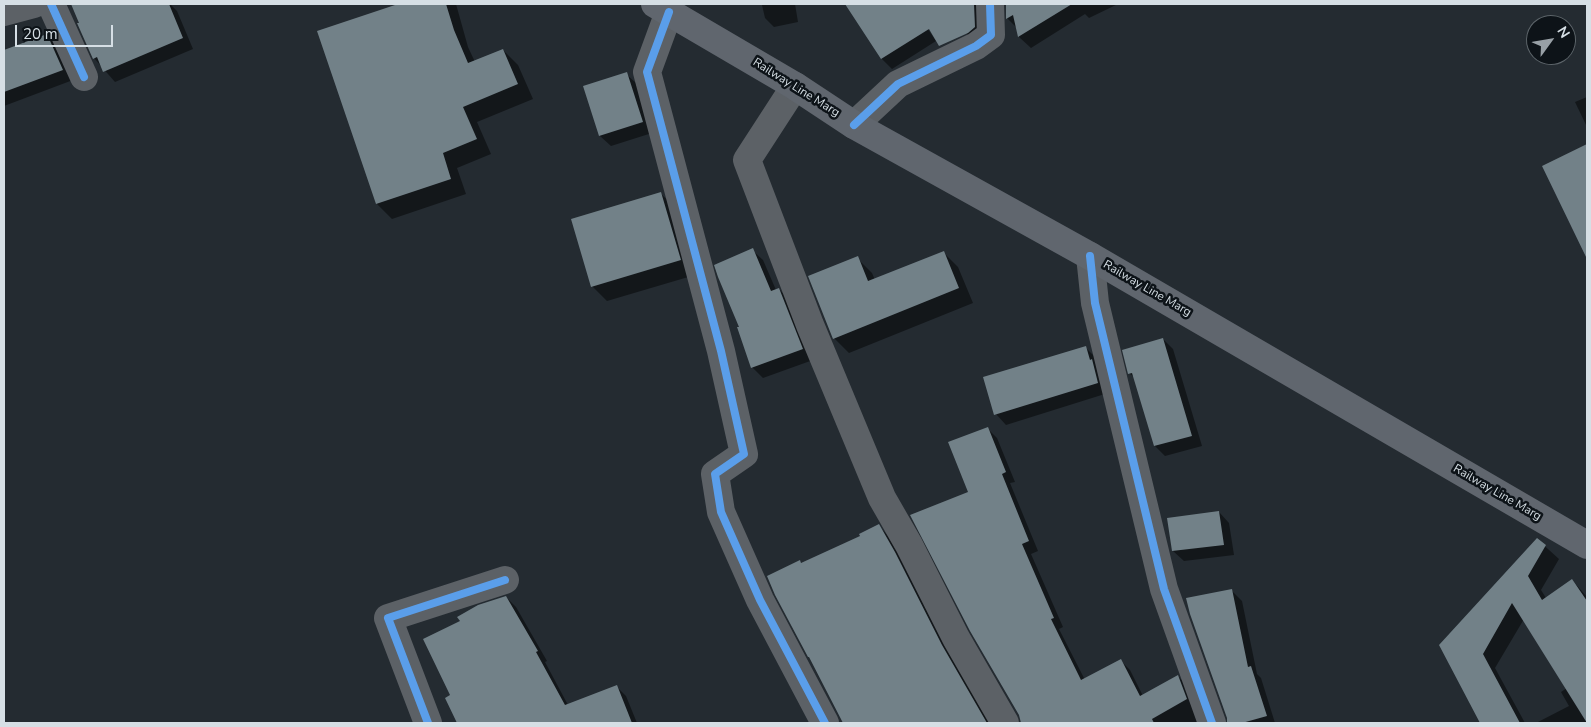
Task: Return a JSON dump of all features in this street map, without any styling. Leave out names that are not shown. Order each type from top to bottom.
[{"type":"main road","name":"Railway Line Marg","points":[[662,8],[795,86],[854,126],[1090,256],[1587,546]]},
{"type":"street","points":[[4,12],[34,4]]},
{"type":"street","points":[[51,4],[84,77]]},
{"type":"street","points":[[854,126],[898,84],[976,46],[991,34],[990,4]]},
{"type":"street","points":[[662,8],[647,72],[721,351],[744,454],[715,474],[722,512],[760,600],[825,723]]},
{"type":"street","points":[[795,86],[747,160],[810,326],[882,498],[909,545],[956,638],[1005,723]]},
{"type":"street","points":[[1090,256],[1095,303],[1164,588],[1212,723]]},
{"type":"street","points":[[428,723],[388,618],[505,580]]},
{"type":"building","points":[[71,4],[169,4],[183,38],[103,72],[97,57],[93,59]]},
{"type":"building","points":[[398,4],[446,4],[454,30],[468,63],[503,49],[518,84],[463,107],[477,139],[443,153],[451,179],[376,204],[317,31]]},
{"type":"building","points":[[845,4],[974,4],[975,27],[968,33],[939,46],[929,29],[881,59]]},
{"type":"building","points":[[1006,4],[1072,4],[1018,37],[1013,15],[1006,19]]},
{"type":"building","points":[[47,34],[63,70],[4,92],[4,50]]},
{"type":"building","points":[[627,72],[643,122],[599,136],[583,86]]},
{"type":"building","points":[[1587,144],[1587,259],[1542,166]]},
{"type":"building","points":[[661,192],[681,260],[591,287],[571,219]]},
{"type":"building","points":[[753,248],[771,291],[779,288],[803,349],[751,368],[737,327],[739,327],[714,265]]},
{"type":"building","points":[[944,251],[959,288],[833,339],[808,276],[858,256],[868,281]]},
{"type":"building","points":[[1163,338],[1192,436],[1154,446],[1132,373],[1128,374],[1122,350]]},
{"type":"building","points":[[1086,346],[1090,360],[1092,359],[1098,383],[994,415],[983,377]]},
{"type":"building","points":[[988,427],[1006,472],[1002,474],[1029,541],[1022,544],[1054,618],[1051,619],[1081,680],[1121,659],[1140,696],[1178,675],[1187,699],[1152,719],[1154,723],[1021,723],[1019,715],[970,631],[910,515],[968,492],[948,442]]},
{"type":"building","points":[[1219,511],[1224,545],[1172,551],[1167,518]]},
{"type":"building","points":[[879,524],[942,645],[987,723],[843,723],[775,595],[767,576],[800,560],[801,563],[860,536],[859,534]]},
{"type":"building","points":[[1537,538],[1546,545],[1528,576],[1542,600],[1572,579],[1587,601],[1587,723],[1512,603],[1483,654],[1520,723],[1480,723],[1439,645]]},
{"type":"building","points":[[1232,589],[1248,667],[1251,666],[1267,716],[1242,723],[1227,723],[1227,718],[1186,598]]},
{"type":"building","points":[[506,596],[538,651],[536,652],[565,705],[617,685],[632,723],[457,723],[445,698],[450,695],[423,639],[460,621],[457,617],[478,605]]},
{"type":"cycle path","points":[[51,4],[84,77]]},
{"type":"cycle path","points":[[854,125],[898,84],[976,46],[991,35],[990,4]]},
{"type":"cycle path","points":[[669,12],[647,72],[721,351],[744,454],[715,474],[721,512],[760,600],[825,723]]},
{"type":"cycle path","points":[[1090,256],[1095,303],[1164,589],[1212,723]]},
{"type":"cycle path","points":[[428,723],[388,618],[505,580]]}]
